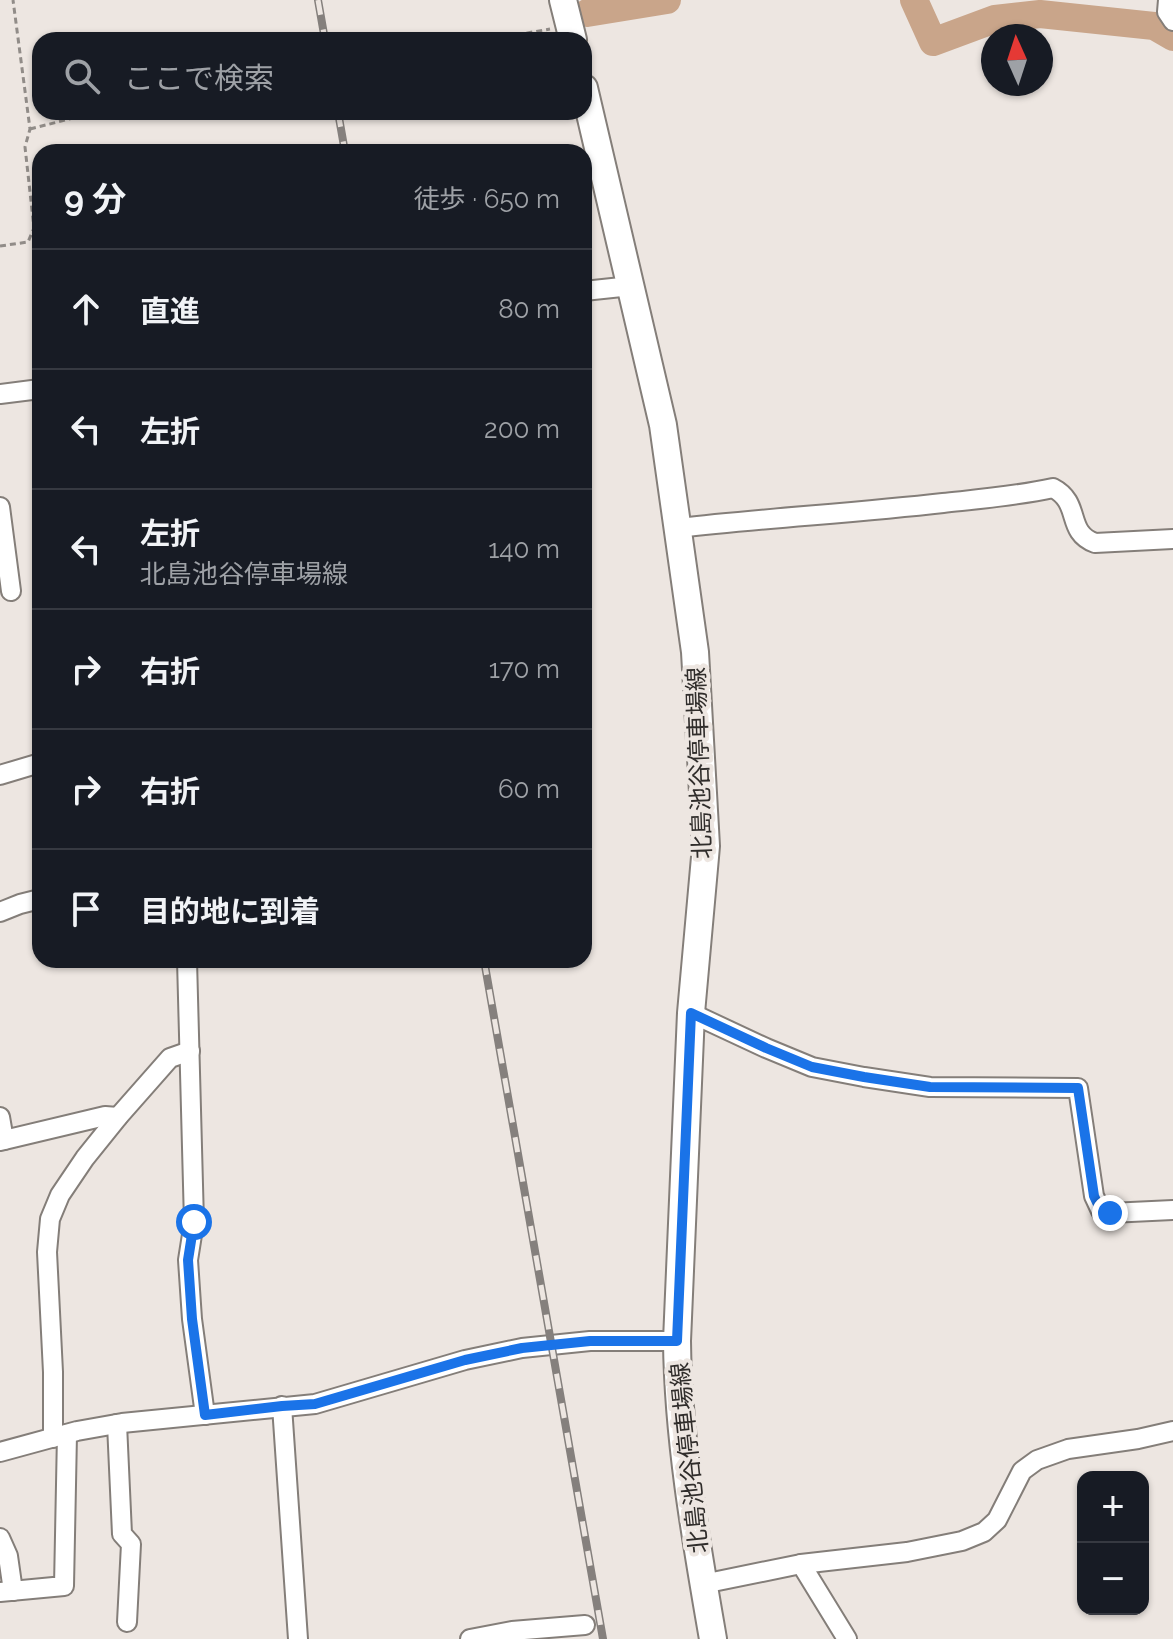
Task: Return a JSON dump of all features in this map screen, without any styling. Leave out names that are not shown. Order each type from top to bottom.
[{"type":"main road","name":"北島池谷停車場線","points":[[592,120],[663,425],[695,652],[706,846],[691,1013],[677,1341],[683,1441],[713,1639]]},
{"type":"street","points":[[1168,0],[1167,12],[1173,21]]},
{"type":"street","points":[[592,290],[631,286]]},
{"type":"street","points":[[0,394],[32,390]]},
{"type":"street","points":[[678,528],[912,506],[1053,488],[1070,503],[1077,529],[1085,539],[1095,543],[1173,539]]},
{"type":"street","points":[[0,507],[11,591]]},
{"type":"street","points":[[0,775],[32,765]]},
{"type":"street","points":[[0,912],[32,901]]},
{"type":"street","points":[[187,968],[194,1222],[188,1260],[192,1319],[205,1415]]},
{"type":"street","points":[[691,1013],[812,1067],[930,1087],[1078,1088],[1094,1196],[1101,1211],[1173,1210]]},
{"type":"street","points":[[1,1543],[8,1556],[7,1592],[64,1586],[60,1436],[53,1372],[47,1252],[50,1219],[60,1195],[118,1117],[170,1058],[190,1051]]},
{"type":"street","points":[[0,1117],[2,1141],[105,1116],[118,1117]]},
{"type":"street","points":[[0,1452],[117,1424],[315,1404],[465,1360],[522,1348],[590,1341],[677,1341]]},
{"type":"street","points":[[282,1406],[298,1639]]},
{"type":"street","points":[[117,1424],[122,1534],[131,1544],[127,1622]]},
{"type":"street","points":[[703,1584],[801,1564],[907,1552],[962,1541],[984,1532],[997,1520],[1022,1471],[1037,1460],[1068,1449],[1173,1431]]},
{"type":"street","points":[[801,1564],[847,1639]]},
{"type":"street","points":[[470,1639],[512,1631],[585,1625]]},
{"type":"path","points":[[13,0],[30,129],[25,147],[32,210]]},
{"type":"path","points":[[523,32],[568,22]]},
{"type":"path","points":[[30,129],[65,120]]},
{"type":"path","points":[[0,246],[28,242],[32,233]]},
{"type":"waterway","points":[[587,13],[667,0]]},
{"type":"waterway","points":[[914,0],[933,42],[995,19],[1040,14],[1154,26],[1173,37]]},
{"type":"railway","points":[[318,0],[324,32]]},
{"type":"railway","points":[[339,120],[344,144]]},
{"type":"railway","points":[[485,968],[603,1639]]},
{"type":"route","points":[[194,1222],[188,1260],[192,1319],[205,1415],[315,1404],[465,1360],[522,1348],[590,1341],[677,1341],[691,1013],[812,1067],[930,1087],[1078,1088],[1094,1196],[1101,1211],[1110,1213]]}]
